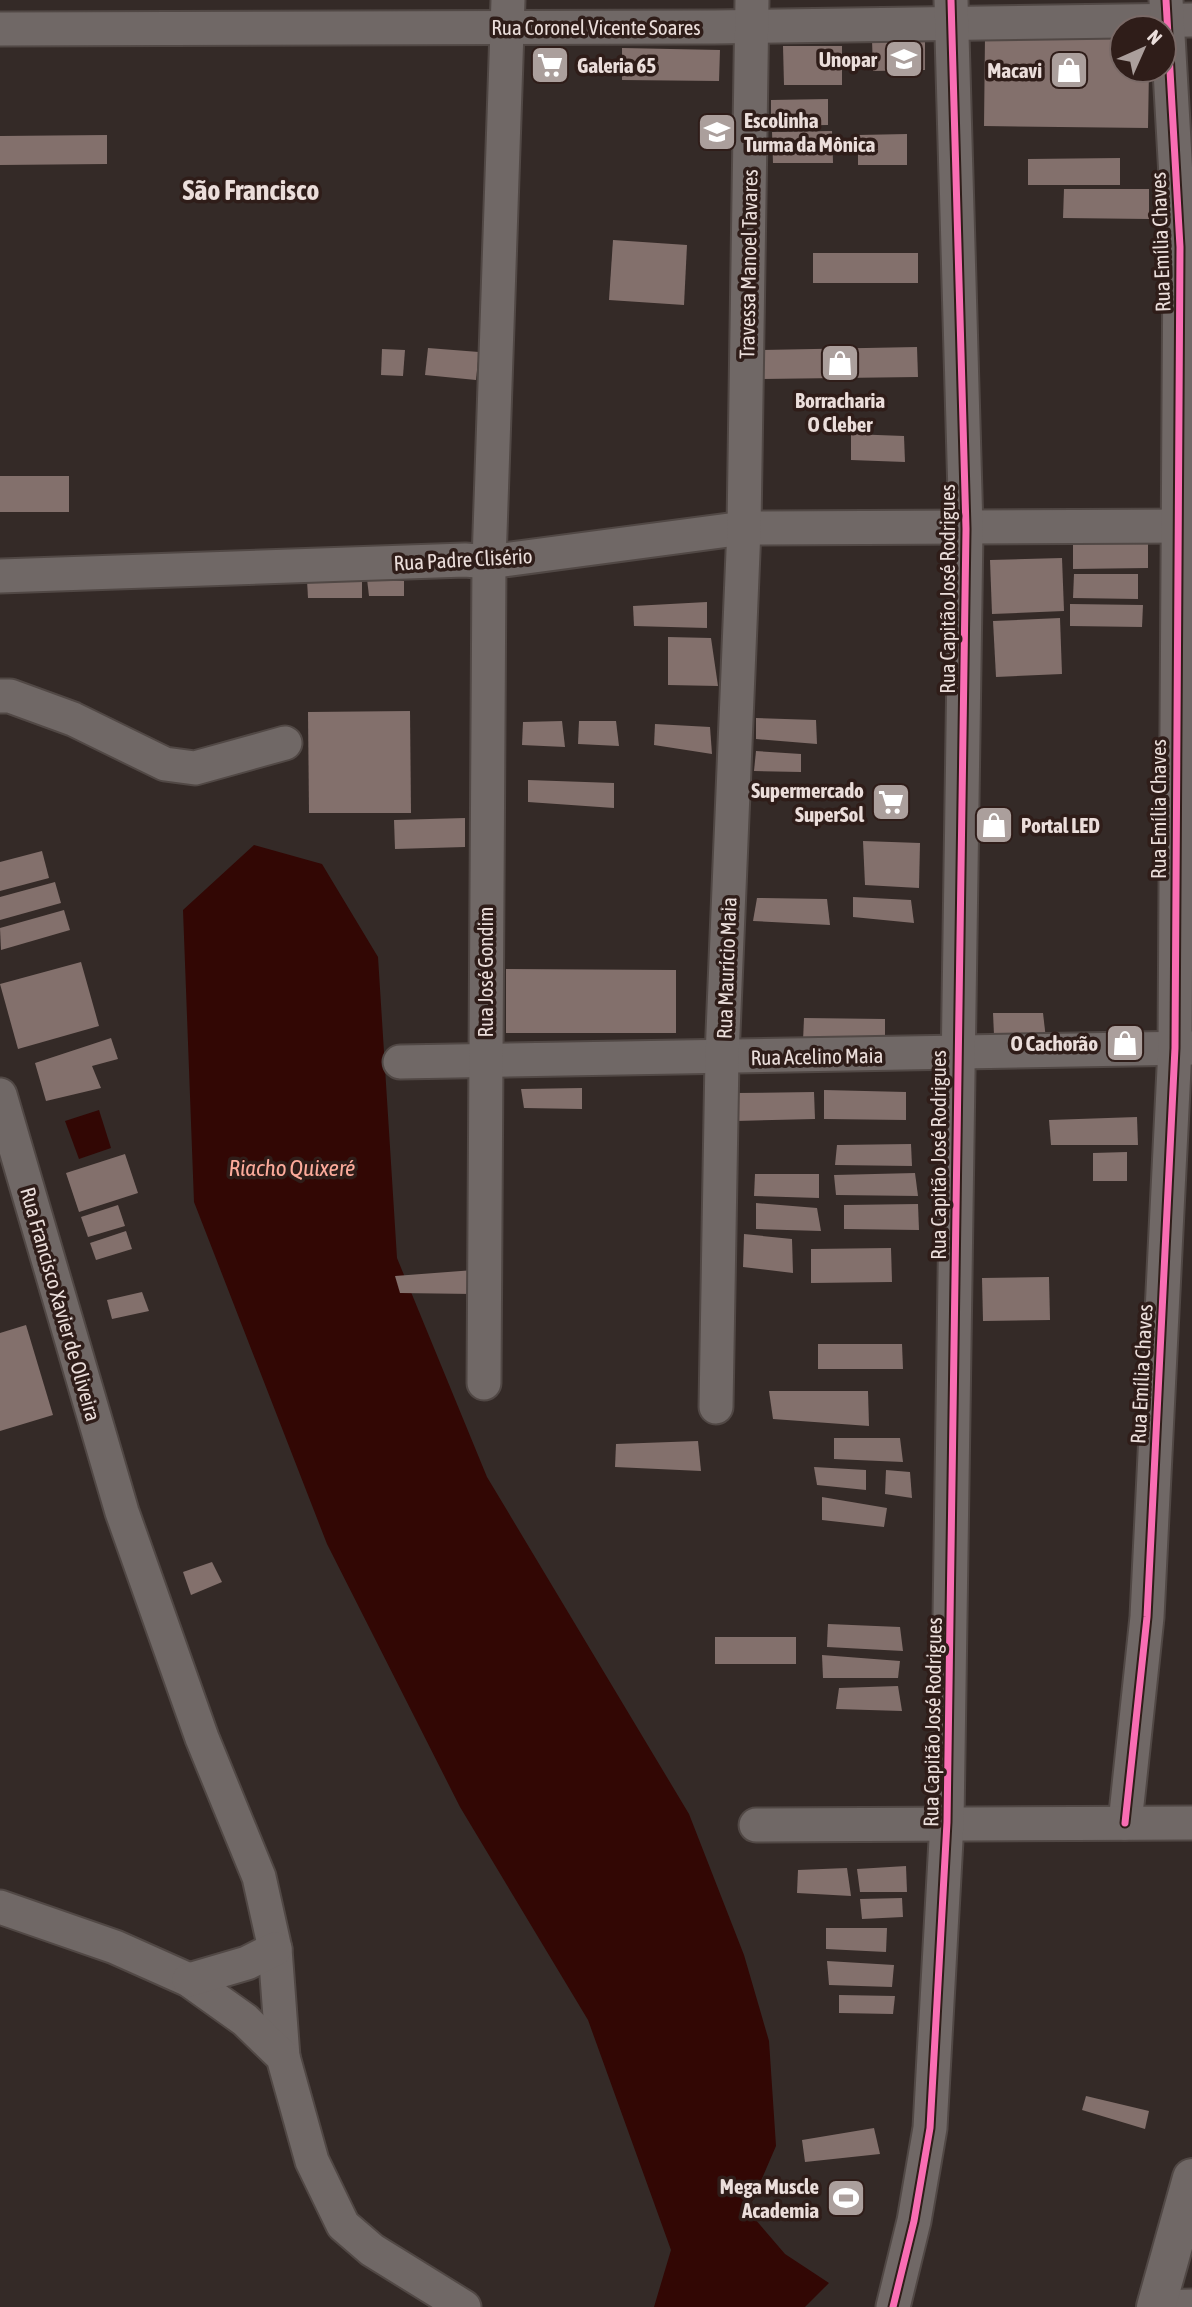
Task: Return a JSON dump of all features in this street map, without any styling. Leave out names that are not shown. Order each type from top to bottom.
[{"type":"main road","points":[[1156,2307],[1192,2178]]},
{"type":"street","name":"Rua Coronel Vicente Soares","points":[[0,29],[507,14],[951,10],[1174,14]]},
{"type":"street","name":"Rua Capitão José Rodrigues","points":[[892,2307],[914,2221],[930,2128],[947,1822],[954,1476],[956,1055],[962,903],[966,529],[951,10]]},
{"type":"street","name":"Travessa Manoel Tavares","points":[[744,528],[752,13]]},
{"type":"street","name":"Rua José Gondim","points":[[484,1383],[489,562],[507,14]]},
{"type":"street","name":"Rua Emília Chaves","points":[[1125,1823],[1147,1617],[1183,1048],[1185,527],[1176,84]]},
{"type":"street","name":"Rua Padre Clisério","points":[[0,576],[465,560],[489,562],[744,528],[1185,527]]},
{"type":"street","name":"Rua Maurício Maia","points":[[716,1407],[722,1057],[744,528]]},
{"type":"street","points":[[0,696],[10,696],[73,719],[165,764],[195,768],[285,743]]},
{"type":"street","name":"Rua Acelino Maia","points":[[400,1062],[956,1055],[1183,1048]]},
{"type":"street","name":"Rua Francisco Xavier de Oliveira","points":[[0,1096],[122,1511],[202,1738],[259,1877],[275,1949],[283,2057],[312,2161],[343,2225],[372,2250],[464,2307]]},
{"type":"street","points":[[756,1825],[947,1822],[1192,1823]]},
{"type":"street","points":[[0,1907],[115,1947],[189,1980],[225,2003],[283,2057]]},
{"type":"street","points":[[189,1980],[247,1963],[275,1949]]},
{"type":"street","points":[[1156,2307],[1192,2306]]},
{"type":"water","name":"Riacho Quixeré","points":[[254,845],[322,864],[378,957],[397,1258],[487,1477],[689,1814],[744,1955],[769,2041],[776,2146],[748,2211],[785,2254],[829,2283],[805,2307],[654,2307],[671,2250],[588,2020],[460,1807],[327,1544],[194,1202],[183,910]]},
{"type":"water","points":[[99,1110],[111,1148],[79,1159],[65,1121]]},
{"type":"building","points":[[985,36],[1108,38],[1108,84],[1149,84],[1148,128],[984,126]]},
{"type":"building","points":[[872,40],[925,40],[925,70],[873,71]]},
{"type":"building","points":[[783,46],[842,46],[842,85],[784,85]]},
{"type":"building","points":[[622,48],[720,50],[719,81],[622,80]]},
{"type":"building","points":[[828,99],[828,125],[771,126],[771,100]]},
{"type":"building","points":[[832,131],[833,163],[773,163],[772,132]]},
{"type":"building","points":[[907,134],[907,165],[858,165],[858,135]]},
{"type":"building","points":[[107,135],[107,164],[0,165],[0,136]]},
{"type":"building","points":[[1120,158],[1120,185],[1028,185],[1028,159]]},
{"type":"building","points":[[1064,189],[1149,189],[1149,219],[1063,218]]},
{"type":"building","points":[[613,240],[687,245],[684,305],[609,300]]},
{"type":"building","points":[[813,253],[918,253],[918,283],[813,283]]},
{"type":"building","name":"Borracharia O Cleber","points":[[917,347],[918,377],[762,379],[762,350]]},
{"type":"building","points":[[428,348],[479,352],[476,380],[425,375]]},
{"type":"building","points":[[382,349],[405,350],[403,376],[381,375]]},
{"type":"building","points":[[851,434],[904,436],[905,462],[851,460]]},
{"type":"building","points":[[0,476],[69,476],[69,512],[0,512]]},
{"type":"building","points":[[1073,542],[1148,542],[1148,568],[1073,569]]},
{"type":"building","points":[[1062,558],[1064,611],[992,614],[990,560]]},
{"type":"building","points":[[1074,574],[1138,574],[1138,599],[1073,598]]},
{"type":"building","points":[[367,579],[404,581],[404,596],[369,596]]},
{"type":"building","points":[[307,580],[362,580],[362,598],[308,598]]},
{"type":"building","points":[[707,602],[707,628],[634,626],[633,606]]},
{"type":"building","points":[[1070,604],[1143,605],[1142,627],[1070,626]]},
{"type":"building","points":[[1060,618],[1062,674],[996,677],[993,621]]},
{"type":"building","points":[[668,637],[711,638],[718,686],[668,685]]},
{"type":"building","points":[[410,711],[411,813],[309,813],[308,712]]},
{"type":"building","points":[[756,718],[816,720],[817,744],[756,739]]},
{"type":"building","points":[[562,721],[565,747],[522,745],[523,722]]},
{"type":"building","points":[[579,721],[616,721],[619,746],[578,744]]},
{"type":"building","points":[[655,724],[710,727],[712,754],[654,745]]},
{"type":"building","points":[[756,751],[801,754],[801,772],[754,771]]},
{"type":"building","points":[[528,780],[614,783],[614,808],[528,802]]},
{"type":"building","points":[[465,818],[465,847],[395,849],[394,820]]},
{"type":"building","points":[[863,841],[920,843],[919,888],[865,885]]},
{"type":"building","points":[[42,851],[49,878],[0,891],[0,862]]},
{"type":"building","points":[[55,882],[61,903],[0,920],[0,897]]},
{"type":"building","points":[[853,897],[911,900],[914,923],[853,917]]},
{"type":"building","points":[[757,898],[827,899],[830,925],[753,921]]},
{"type":"building","points":[[64,910],[70,930],[1,950],[0,928]]},
{"type":"building","points":[[81,962],[99,1026],[18,1049],[0,984]]},
{"type":"building","points":[[506,969],[676,970],[676,1033],[506,1033]]},
{"type":"building","points":[[993,1013],[1043,1013],[1046,1039],[994,1035]]},
{"type":"building","points":[[804,1018],[885,1019],[885,1042],[803,1041]]},
{"type":"building","points":[[111,1038],[118,1059],[92,1066],[101,1088],[46,1101],[35,1063]]},
{"type":"building","points":[[582,1088],[582,1109],[524,1108],[521,1089]]},
{"type":"building","points":[[824,1090],[906,1092],[906,1120],[824,1119]]},
{"type":"building","points":[[814,1092],[815,1119],[736,1121],[736,1093]]},
{"type":"building","points":[[1137,1117],[1138,1145],[1051,1145],[1049,1120]]},
{"type":"building","points":[[911,1144],[912,1166],[835,1165],[837,1145]]},
{"type":"building","points":[[1127,1152],[1127,1181],[1093,1181],[1093,1153]]},
{"type":"building","points":[[125,1154],[138,1193],[79,1212],[66,1173]]},
{"type":"building","points":[[915,1173],[918,1196],[836,1195],[834,1175]]},
{"type":"building","points":[[755,1174],[819,1174],[819,1198],[754,1196]]},
{"type":"building","points":[[756,1203],[817,1208],[821,1231],[756,1229]]},
{"type":"building","points":[[918,1204],[919,1230],[844,1229],[844,1205]]},
{"type":"building","points":[[118,1205],[125,1226],[88,1237],[81,1217]]},
{"type":"building","points":[[126,1231],[132,1249],[96,1260],[90,1243]]},
{"type":"building","points":[[744,1234],[792,1239],[793,1273],[743,1267]]},
{"type":"building","points":[[891,1248],[892,1282],[811,1283],[811,1249]]},
{"type":"building","points":[[474,1270],[473,1294],[400,1293],[395,1276]]},
{"type":"building","points":[[1049,1277],[1050,1320],[983,1321],[982,1278]]},
{"type":"building","points":[[142,1292],[149,1311],[112,1319],[107,1300]]},
{"type":"building","points":[[26,1325],[53,1415],[0,1431],[0,1333]]},
{"type":"building","points":[[818,1344],[902,1344],[903,1369],[818,1369]]},
{"type":"building","points":[[769,1391],[868,1391],[869,1426],[773,1419]]},
{"type":"building","points":[[834,1438],[900,1438],[903,1462],[834,1459]]},
{"type":"building","points":[[698,1441],[701,1471],[615,1467],[616,1444]]},
{"type":"building","points":[[814,1467],[866,1470],[866,1490],[817,1485]]},
{"type":"building","points":[[886,1470],[910,1472],[912,1498],[885,1494]]},
{"type":"building","points":[[822,1497],[887,1508],[884,1527],[822,1520]]},
{"type":"building","points":[[212,1562],[222,1582],[191,1595],[183,1572]]},
{"type":"building","points":[[828,1624],[900,1627],[903,1651],[827,1647]]},
{"type":"building","points":[[715,1637],[796,1637],[796,1664],[715,1664]]},
{"type":"building","points":[[822,1655],[900,1661],[898,1678],[823,1678]]},
{"type":"building","points":[[898,1686],[902,1711],[836,1709],[839,1688]]},
{"type":"building","points":[[906,1866],[907,1892],[860,1892],[857,1869]]},
{"type":"building","points":[[847,1868],[851,1896],[797,1893],[798,1870]]},
{"type":"building","points":[[902,1898],[903,1917],[862,1919],[860,1899]]},
{"type":"building","points":[[826,1928],[887,1928],[886,1952],[826,1949]]},
{"type":"building","points":[[827,1961],[894,1965],[892,1987],[829,1985]]},
{"type":"building","points":[[839,1995],[895,1996],[893,2014],[839,2013]]},
{"type":"building","points":[[1086,2096],[1149,2111],[1145,2129],[1082,2110]]},
{"type":"building","points":[[874,2128],[880,2154],[805,2162],[802,2140]]},
{"type":"cycle path","points":[[893,2307],[914,2221],[930,2128],[947,1822],[966,529],[951,0]]},
{"type":"cycle path","points":[[1125,1823],[1147,1617],[1175,1048],[1180,247],[1166,0]]},
{"type":"place","name":"Unopar","points":[[904,59]]},
{"type":"place","name":"Galeria 65","points":[[550,65]]},
{"type":"place","name":"Macavi","points":[[1069,70]]},
{"type":"place","name":"Escolinha Turma da Mônica","points":[[717,132]]},
{"type":"place","name":"Borracharia O Cleber","points":[[840,363]]},
{"type":"place","name":"Supermercado SuperSol","points":[[891,802]]},
{"type":"place","name":"Portal LED","points":[[994,825]]},
{"type":"place","name":"O Cachorão","points":[[1125,1043]]},
{"type":"place","name":"Mega Muscle Academia","points":[[846,2198]]},
{"type":"district","name":"São Francisco","points":[[251,190]]}]
